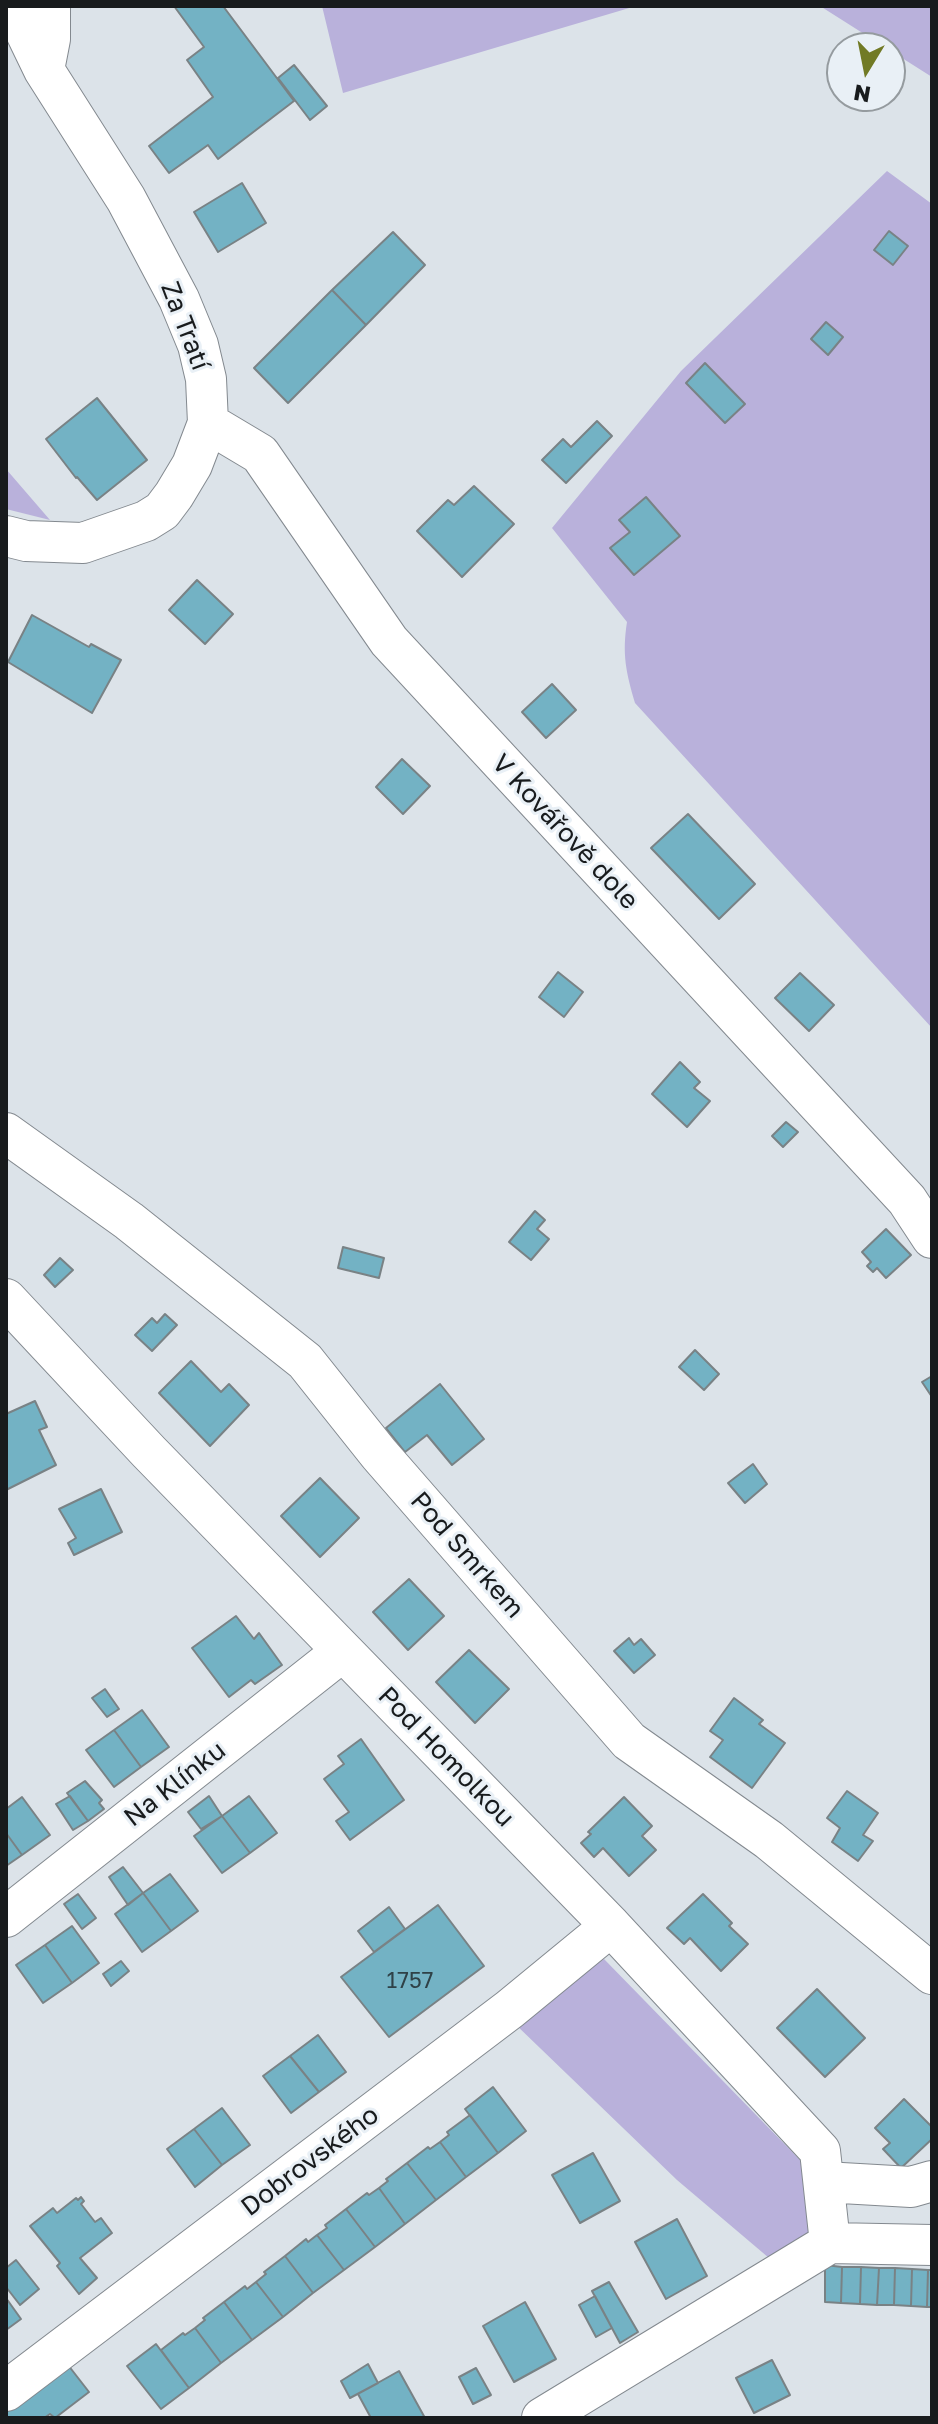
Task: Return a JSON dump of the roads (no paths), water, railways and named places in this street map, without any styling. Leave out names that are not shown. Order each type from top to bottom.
[{"type":"street","name":"Za Tratí","points":[[6,536],[26,541],[83,543],[146,521],[162,511],[174,495],[192,465],[208,423],[198,345],[179,299],[126,199],[44,70],[13,6]]},
{"type":"street","points":[[44,70],[50,39],[50,6]]},
{"type":"street","name":"V Kovářově dole","points":[[208,423],[260,454],[389,641],[907,1200],[932,1238]]},
{"type":"street","name":"Pod Smrkem","points":[[6,1133],[129,1221],[305,1361],[379,1454],[629,1741],[769,1840],[932,1974]]},
{"type":"street","name":"Pod Homolkou","points":[[6,1299],[149,1452],[611,1926],[820,2151],[830,2243]]},
{"type":"street","name":"Na Klínku","points":[[6,1917],[343,1651]]},
{"type":"street","name":"Dobrovského","points":[[6,2391],[497,2018],[611,1926]]},
{"type":"street","points":[[824,2182],[911,2187],[932,2181]]},
{"type":"street","points":[[542,2418],[830,2243],[932,2245]]}]
